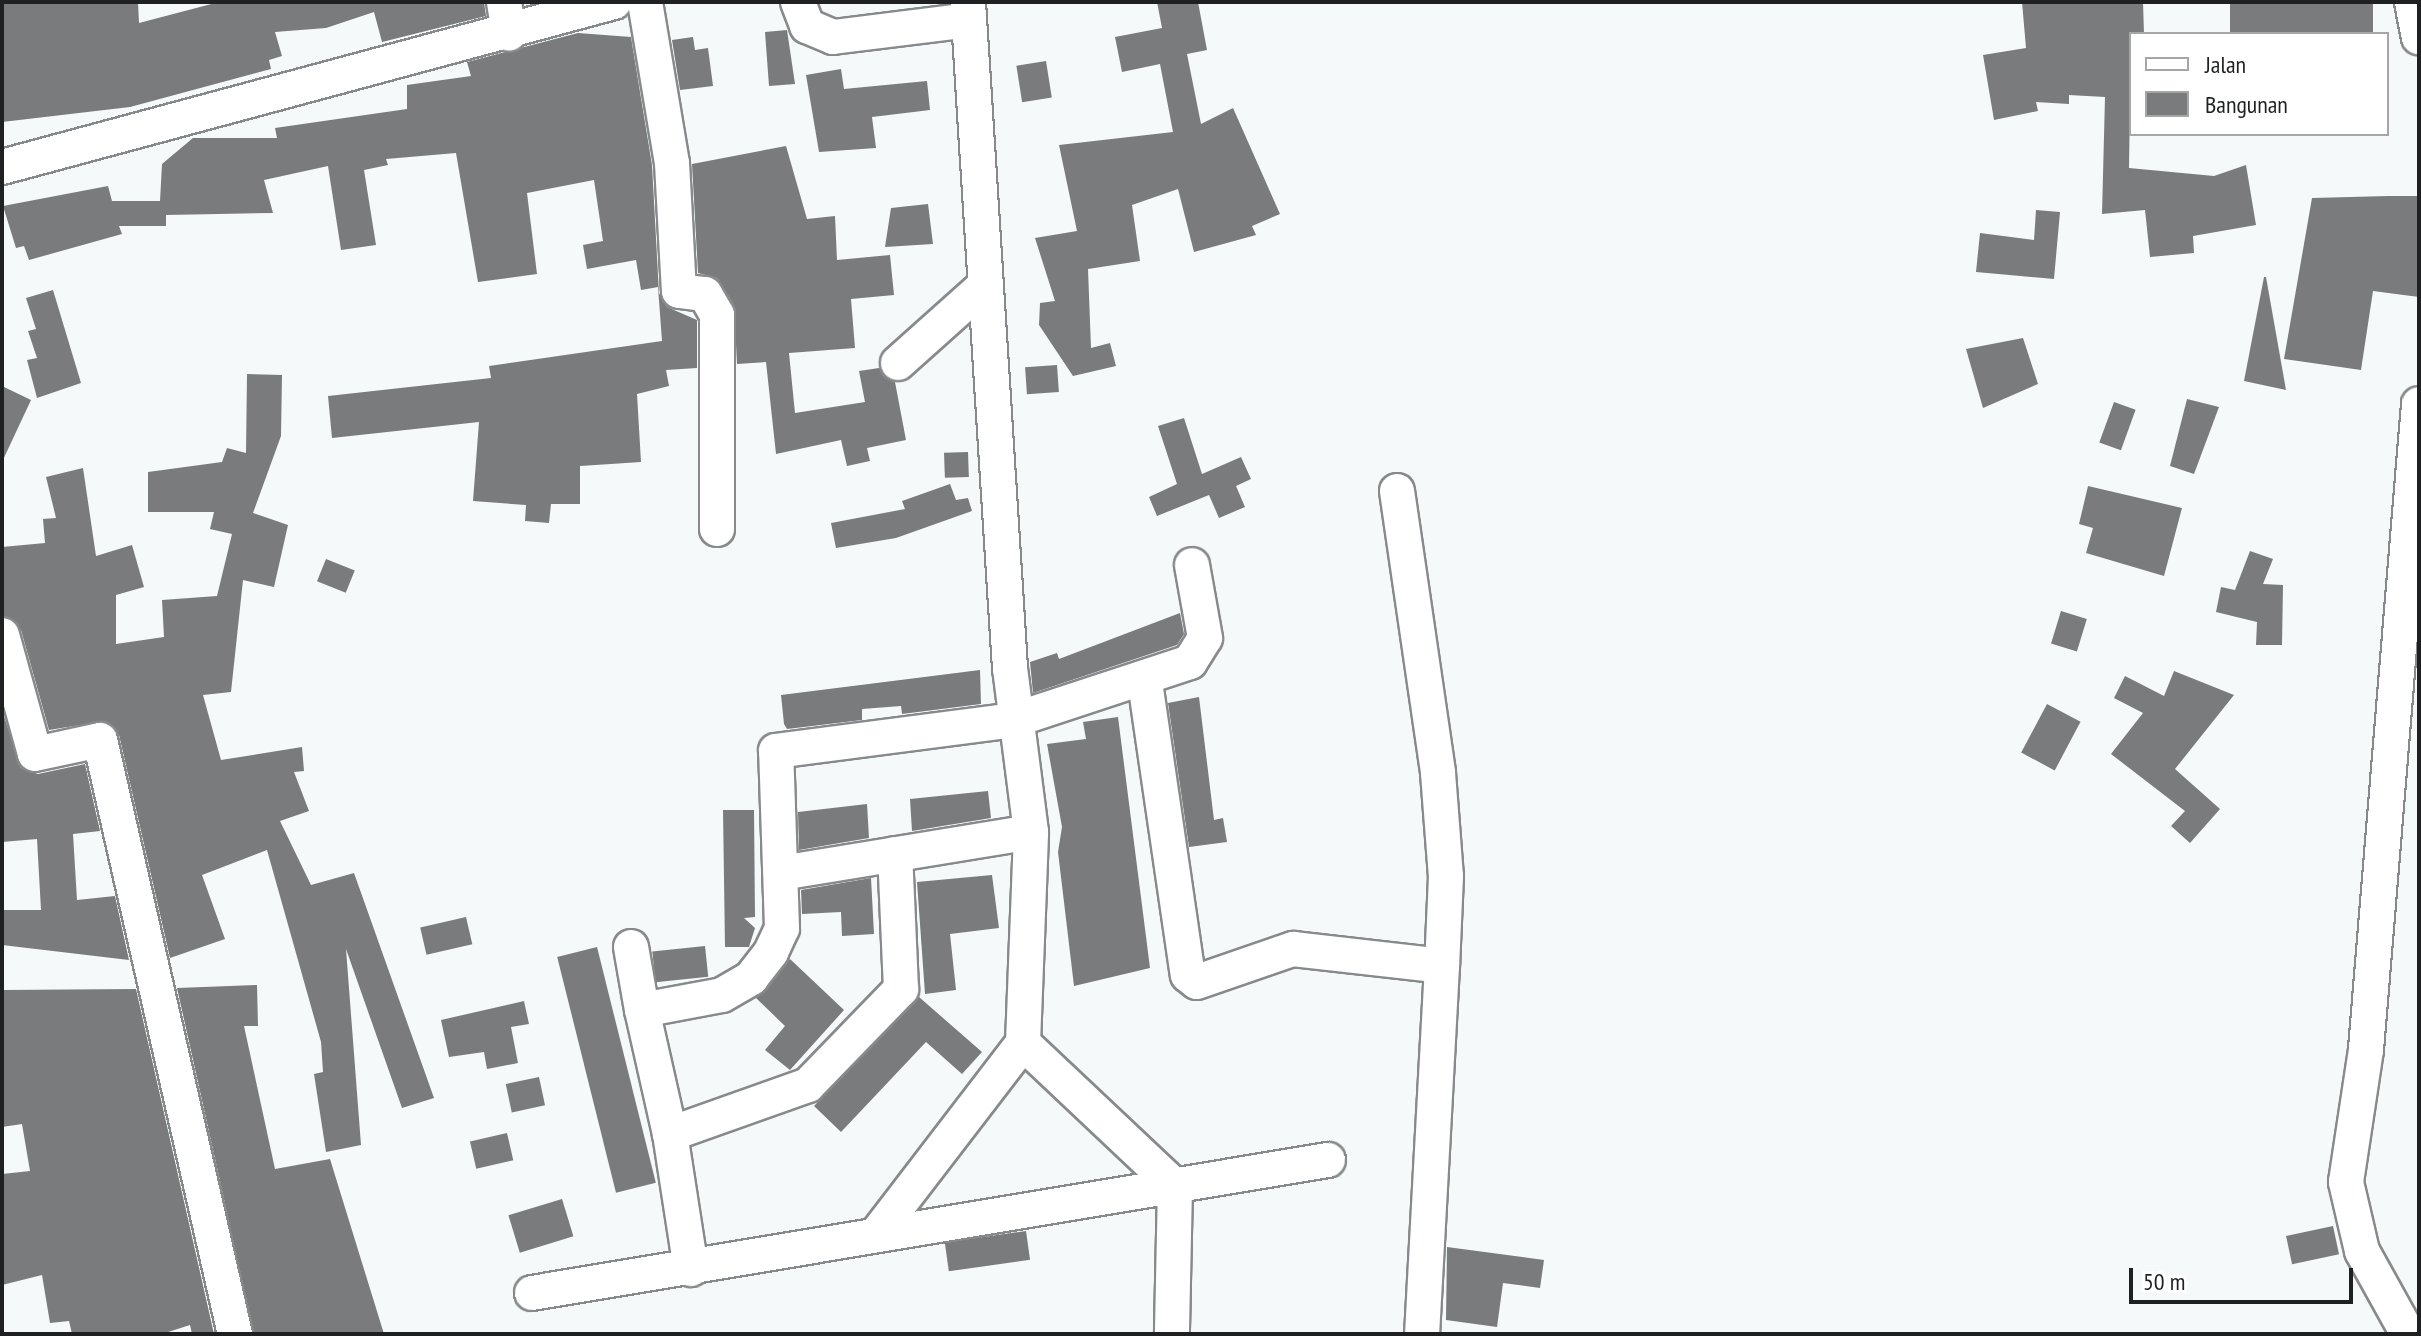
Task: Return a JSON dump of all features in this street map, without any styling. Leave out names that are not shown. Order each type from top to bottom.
[{"type":"street","points":[[2,167],[506,18],[614,2]]},
{"type":"street","points":[[645,2],[672,163],[679,291],[705,294],[717,315],[717,529]]},
{"type":"street","points":[[798,2],[807,26],[833,37],[969,11],[982,288],[1014,720],[1031,832],[1023,1043],[878,1232]]},
{"type":"street","points":[[2412,2],[2419,37]]},
{"type":"street","points":[[898,363],[982,288]]},
{"type":"street","points":[[2408,1334],[2362,1251],[2346,1182],[2368,1033],[2419,404]]},
{"type":"street","points":[[1397,491],[1438,773],[1446,876],[1422,1334]]},
{"type":"street","points":[[642,1010],[722,995],[751,978],[782,928],[774,756],[781,747],[1014,720],[1145,682],[1190,662],[1205,638],[1192,565]]},
{"type":"street","points":[[2,635],[35,754],[100,740],[235,1334]]},
{"type":"street","points":[[1145,682],[1188,975],[1197,982],[1293,949],[1442,966]]},
{"type":"street","points":[[781,873],[1031,832]]},
{"type":"street","points":[[670,1134],[788,1097],[833,1064],[901,989],[895,854]]},
{"type":"street","points":[[631,947],[670,1134],[691,1269]]},
{"type":"street","points":[[1023,1043],[1175,1186],[1172,1334]]},
{"type":"street","points":[[532,1293],[691,1269],[878,1232],[1328,1160]]},
{"type":"building","points":[[2,2],[138,2],[139,23],[219,2],[484,2],[486,16],[382,42],[374,12],[326,28],[275,32],[282,56],[269,60],[271,69],[130,107],[2,122]]},
{"type":"building","points":[[1157,2],[1198,2],[1207,50],[1187,54],[1201,124],[1233,108],[1280,214],[1252,226],[1256,235],[1194,252],[1178,189],[1132,205],[1140,261],[1088,269],[1091,348],[1110,343],[1116,366],[1073,376],[1039,325],[1040,303],[1055,301],[1035,238],[1077,231],[1059,145],[1173,132],[1160,64],[1122,72],[1115,37],[1162,28]]},
{"type":"building","points":[[2022,2],[2143,2],[2144,32],[2129,32],[2129,168],[2214,176],[2246,165],[2256,225],[2193,236],[2194,253],[2150,257],[2145,210],[2102,214],[2105,97],[2069,95],[2069,104],[2036,102],[2038,111],[1994,120],[1983,55],[2026,48]]},
{"type":"building","points":[[2230,2],[2373,2],[2373,32],[2230,32]]},
{"type":"building","points":[[787,30],[795,84],[769,86],[765,32]]},
{"type":"building","points":[[578,33],[631,37],[652,165],[659,293],[667,307],[697,320],[697,368],[666,370],[669,386],[637,394],[641,462],[580,466],[580,504],[551,504],[549,523],[525,521],[526,505],[473,501],[479,422],[332,438],[328,396],[491,378],[489,366],[662,341],[658,287],[641,290],[636,260],[587,269],[583,245],[603,241],[594,180],[527,193],[537,274],[478,282],[456,153],[386,159],[388,165],[364,170],[376,245],[341,250],[328,166],[264,180],[273,213],[166,215],[166,226],[119,226],[122,234],[29,260],[24,246],[16,248],[3,206],[108,186],[112,201],[160,201],[162,164],[193,138],[277,138],[275,128],[407,109],[407,85],[471,76],[467,62]]},
{"type":"building","points":[[693,37],[695,50],[708,48],[713,86],[680,90],[672,40]]},
{"type":"building","points":[[1046,61],[1052,98],[1022,102],[1016,66]]},
{"type":"building","points":[[841,69],[844,89],[927,81],[930,110],[872,117],[876,148],[819,152],[806,75]]},
{"type":"building","points":[[786,146],[807,219],[835,216],[837,260],[890,255],[894,295],[851,299],[855,348],[789,353],[795,413],[865,402],[859,371],[879,368],[895,382],[906,440],[867,448],[870,461],[847,466],[841,440],[776,454],[766,362],[737,364],[734,305],[717,278],[698,273],[692,164]]},
{"type":"building","points":[[2419,196],[2419,297],[2373,291],[2361,370],[2284,359],[2312,198]]},
{"type":"building","points":[[928,204],[933,244],[885,247],[891,208]]},
{"type":"building","points":[[2036,210],[2060,212],[2054,279],[1976,272],[1980,233],[2034,240]]},
{"type":"building","points":[[2266,277],[2286,390],[2244,381]]},
{"type":"building","points":[[53,290],[81,383],[37,398],[27,360],[37,358],[28,331],[36,329],[26,298]]},
{"type":"building","points":[[2023,338],[2038,384],[1983,408],[1966,349]]},
{"type":"building","points":[[1057,365],[1059,392],[1027,394],[1025,367]]},
{"type":"building","points":[[247,374],[282,375],[281,436],[253,513],[288,525],[274,587],[243,580],[231,692],[203,695],[221,760],[302,747],[304,771],[294,772],[309,811],[280,821],[311,885],[354,873],[434,1098],[402,1108],[346,949],[361,1145],[326,1152],[314,1074],[323,1072],[321,1042],[267,850],[202,875],[225,939],[170,958],[119,735],[105,721],[49,730],[21,630],[2,616],[2,547],[45,543],[43,519],[56,518],[46,477],[83,468],[96,556],[132,545],[144,587],[116,595],[116,644],[164,637],[162,600],[217,596],[232,534],[210,529],[214,512],[148,512],[148,472],[222,462],[227,448],[246,453]]},
{"type":"building","points":[[2,386],[31,400],[2,462]]},
{"type":"building","points":[[2187,399],[2219,407],[2194,474],[2170,466]]},
{"type":"building","points":[[2114,402],[2136,410],[2121,450],[2099,442]]},
{"type":"building","points":[[1184,418],[1202,474],[1241,457],[1251,479],[1236,486],[1245,507],[1219,518],[1209,495],[1157,516],[1149,497],[1177,484],[1158,426]]},
{"type":"building","points":[[968,452],[969,477],[945,478],[944,453]]},
{"type":"building","points":[[950,484],[956,500],[968,498],[972,511],[896,538],[836,548],[831,523],[905,509],[902,501]]},
{"type":"building","points":[[2088,486],[2182,508],[2164,576],[2086,553],[2093,528],[2079,524]]},
{"type":"building","points":[[2250,551],[2273,559],[2263,584],[2283,585],[2282,645],[2256,645],[2257,622],[2216,612],[2221,587],[2235,590]]},
{"type":"building","points":[[326,559],[355,571],[346,593],[317,581]]},
{"type":"building","points":[[2061,611],[2087,619],[2077,651],[2051,644]]},
{"type":"building","points":[[1180,613],[1184,634],[1177,645],[1033,693],[1030,662],[1057,653],[1059,659]]},
{"type":"building","points":[[980,670],[981,704],[902,714],[901,706],[862,709],[862,720],[787,729],[784,724],[781,695]]},
{"type":"building","points":[[2174,671],[2234,695],[2175,769],[2220,809],[2190,843],[2171,826],[2185,811],[2111,754],[2143,713],[2114,698],[2125,676],[2164,696]]},
{"type":"building","points":[[1199,697],[1214,820],[1223,818],[1227,842],[1189,847],[1168,703]]},
{"type":"building","points":[[2047,704],[2081,722],[2055,770],[2021,753]]},
{"type":"building","points":[[2,710],[21,768],[38,774],[85,764],[100,831],[73,834],[77,900],[115,896],[129,960],[2,945],[2,910],[41,910],[37,839],[2,842]]},
{"type":"building","points":[[1118,717],[1150,968],[1074,986],[1058,852],[1062,827],[1047,744],[1086,739],[1083,722]]},
{"type":"building","points":[[988,791],[991,818],[912,831],[910,799]]},
{"type":"building","points":[[867,804],[869,838],[799,850],[798,812]]},
{"type":"building","points":[[723,810],[754,810],[755,917],[744,918],[755,928],[749,947],[725,947]]},
{"type":"building","points":[[992,875],[999,928],[950,934],[956,990],[925,994],[917,882]]},
{"type":"building","points":[[871,878],[874,934],[842,936],[841,912],[802,914],[801,890]]},
{"type":"building","points":[[466,917],[472,944],[427,955],[420,928]]},
{"type":"building","points":[[705,946],[708,977],[656,982],[652,952]]},
{"type":"building","points":[[597,947],[656,1183],[616,1193],[557,957]]},
{"type":"building","points":[[790,959],[844,1010],[790,1070],[765,1050],[785,1026],[756,998]]},
{"type":"building","points":[[257,985],[258,1026],[244,1026],[275,1169],[330,1159],[384,1334],[254,1334],[177,988]]},
{"type":"building","points":[[136,989],[214,1334],[192,1334],[190,1325],[162,1334],[72,1334],[69,1321],[50,1323],[42,1275],[2,1285],[2,1174],[30,1171],[22,1124],[2,1127],[2,990]]},
{"type":"building","points":[[919,997],[982,1052],[962,1074],[926,1042],[841,1132],[814,1106]]},
{"type":"building","points":[[524,1001],[529,1024],[511,1027],[518,1063],[487,1069],[484,1052],[449,1057],[441,1020]]},
{"type":"building","points":[[539,1077],[545,1105],[512,1112],[506,1084]]},
{"type":"building","points":[[507,1133],[513,1160],[476,1169],[470,1142]]},
{"type":"building","points":[[562,1199],[573,1236],[520,1253],[508,1215]]},
{"type":"building","points":[[2333,1226],[2339,1254],[2292,1264],[2286,1236]]},
{"type":"building","points":[[1026,1231],[1030,1260],[949,1271],[945,1242]]},
{"type":"building","points":[[1447,1247],[1544,1260],[1540,1288],[1503,1283],[1497,1327],[1446,1320]]}]
